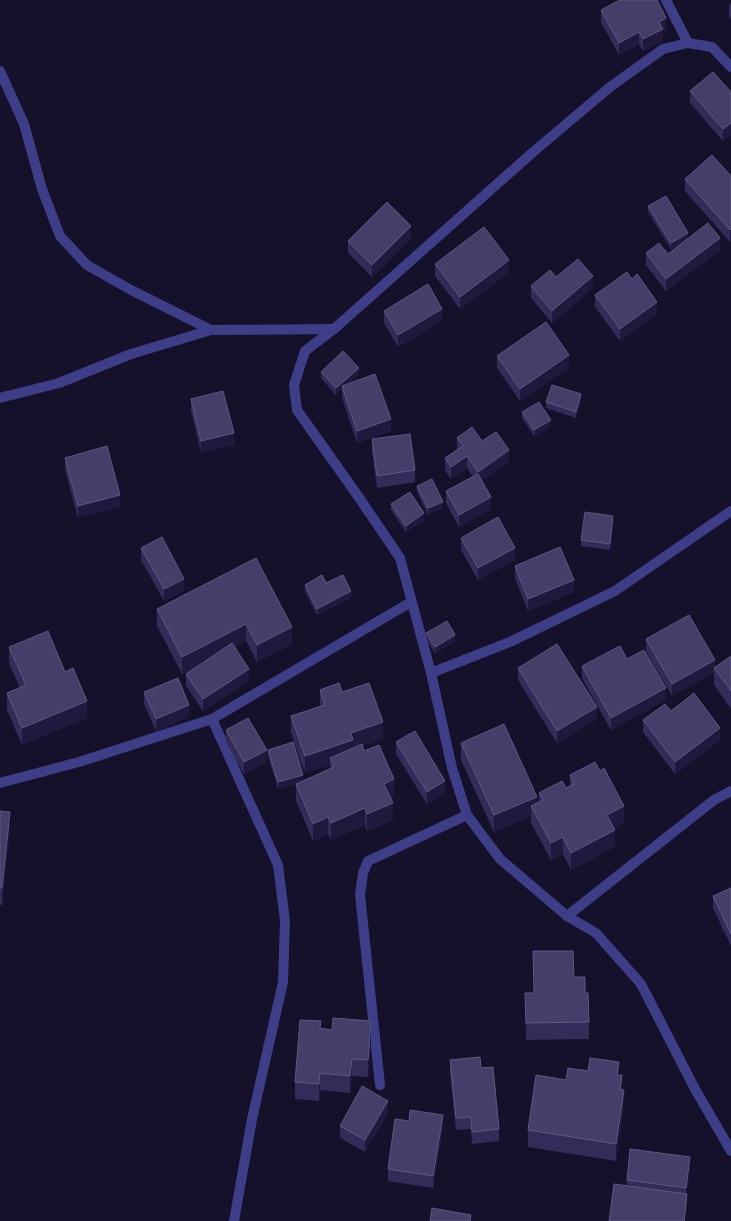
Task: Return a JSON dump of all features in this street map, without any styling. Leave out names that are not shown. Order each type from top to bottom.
[{"type":"street","points":[[666,0],[688,43]]},
{"type":"street","points":[[731,67],[712,47],[688,43],[663,49],[610,87],[532,153],[334,329],[305,351],[294,385],[297,410],[400,558],[430,673],[452,768],[467,815],[500,859],[567,916],[596,934],[641,984],[695,1089],[731,1151]]},
{"type":"street","points":[[0,71],[24,124],[42,189],[60,236],[87,265],[131,290],[211,330]]},
{"type":"street","points":[[0,398],[60,383],[131,354],[211,330],[334,329]]},
{"type":"street","points":[[430,673],[512,641],[615,591],[731,511]]},
{"type":"street","points":[[0,783],[79,762],[212,720],[411,602]]},
{"type":"street","points":[[212,720],[278,865],[286,921],[283,982],[252,1119],[234,1221]]},
{"type":"street","points":[[567,916],[714,800],[731,791]]},
{"type":"street","points":[[380,1086],[360,895],[363,873],[368,861],[467,815]]},
{"type":"building","points":[[620,0],[657,0],[666,18],[659,22],[663,29],[643,39],[639,32],[619,43],[601,10]]},
{"type":"building","points":[[713,72],[731,92],[731,123],[723,129],[690,91]]},
{"type":"building","points":[[712,155],[731,176],[730,230],[685,179]]},
{"type":"building","points":[[666,196],[688,233],[671,243],[648,206]]},
{"type":"building","points":[[387,202],[411,226],[372,265],[348,241]]},
{"type":"building","points":[[708,223],[720,238],[666,279],[646,253],[659,243],[668,254]]},
{"type":"building","points":[[484,227],[509,260],[460,297],[435,264]]},
{"type":"building","points":[[578,259],[593,276],[552,311],[531,286],[550,270],[556,277]]},
{"type":"building","points":[[627,272],[632,279],[637,274],[657,302],[620,329],[595,295]]},
{"type":"building","points":[[428,284],[442,309],[398,335],[384,311]]},
{"type":"building","points":[[546,322],[569,355],[520,389],[497,356]]},
{"type":"building","points":[[343,351],[359,368],[336,388],[321,372]]},
{"type":"building","points":[[375,374],[391,419],[357,431],[342,386]]},
{"type":"building","points":[[552,385],[581,394],[576,412],[546,402]]},
{"type":"building","points":[[223,391],[234,433],[201,441],[191,399]]},
{"type":"building","points":[[539,402],[551,420],[534,430],[522,412]]},
{"type":"building","points":[[472,427],[482,441],[496,432],[509,450],[478,472],[467,456],[451,467],[445,458],[463,446],[457,438]]},
{"type":"building","points":[[410,434],[415,470],[377,476],[372,439]]},
{"type":"building","points":[[107,446],[120,495],[78,506],[65,458]]},
{"type":"building","points":[[478,474],[491,497],[459,515],[446,491]]},
{"type":"building","points":[[432,479],[443,502],[428,508],[417,486]]},
{"type":"building","points":[[410,492],[424,513],[406,526],[391,504]]},
{"type":"building","points":[[585,512],[613,516],[610,544],[581,540]]},
{"type":"building","points":[[498,517],[515,548],[478,568],[461,538]]},
{"type":"building","points":[[162,537],[184,579],[164,589],[141,548]]},
{"type":"building","points":[[560,547],[574,580],[528,599],[515,566]]},
{"type":"building","points":[[256,558],[292,627],[257,645],[246,624],[182,657],[157,609]]},
{"type":"building","points":[[322,575],[326,583],[343,575],[351,591],[317,609],[305,585]]},
{"type":"building","points":[[689,615],[715,660],[672,684],[646,639]]},
{"type":"building","points":[[447,621],[455,635],[435,647],[426,633]]},
{"type":"building","points":[[48,631],[65,672],[73,668],[87,701],[22,728],[7,693],[26,685],[9,647]]},
{"type":"building","points":[[232,643],[249,669],[203,699],[186,674]]},
{"type":"building","points":[[557,644],[597,707],[557,731],[518,668]]},
{"type":"building","points":[[620,646],[627,659],[644,650],[666,688],[611,718],[582,666]]},
{"type":"building","points":[[731,656],[731,691],[714,668]]},
{"type":"building","points":[[178,678],[189,705],[156,719],[144,692]]},
{"type":"building","points":[[339,683],[342,692],[369,683],[383,722],[351,733],[353,740],[305,756],[291,716],[325,705],[320,690]]},
{"type":"building","points":[[694,693],[720,728],[675,762],[643,720],[665,704],[671,711]]},
{"type":"building","points":[[248,718],[267,750],[244,762],[226,730]]},
{"type":"building","points":[[504,724],[537,797],[494,815],[461,743]]},
{"type":"building","points":[[415,731],[445,781],[427,792],[396,742]]},
{"type":"building","points":[[293,742],[303,775],[278,782],[268,750]]},
{"type":"building","points":[[362,744],[364,751],[379,745],[394,779],[384,784],[393,803],[367,814],[365,808],[331,823],[328,817],[313,824],[296,784],[334,767],[330,758]]},
{"type":"building","points":[[595,762],[600,771],[604,768],[624,806],[607,815],[615,830],[571,853],[563,837],[551,843],[531,806],[543,800],[539,793],[562,781],[566,788],[574,784],[570,775]]},
{"type":"building","points":[[0,811],[10,812],[2,888],[0,888]]},
{"type":"building","points":[[731,888],[731,934],[713,896]]},
{"type":"building","points":[[533,951],[573,951],[574,977],[585,977],[585,993],[588,993],[589,1022],[526,1023],[525,993],[534,993]]},
{"type":"building","points":[[333,1018],[371,1021],[368,1060],[352,1059],[350,1076],[320,1073],[319,1084],[295,1082],[300,1020],[321,1021],[320,1028],[332,1030]]},
{"type":"building","points":[[480,1057],[481,1068],[493,1067],[499,1129],[472,1132],[471,1117],[456,1118],[450,1060]]},
{"type":"building","points":[[590,1058],[619,1062],[617,1075],[622,1075],[620,1089],[624,1090],[616,1144],[528,1130],[536,1075],[566,1080],[568,1068],[588,1071]]},
{"type":"building","points":[[362,1086],[388,1101],[365,1140],[340,1126]]},
{"type":"building","points":[[410,1110],[443,1115],[433,1176],[388,1169],[395,1119],[409,1121]]},
{"type":"building","points":[[630,1149],[690,1157],[686,1188],[627,1180]]},
{"type":"building","points":[[614,1184],[687,1194],[684,1221],[609,1221]]},
{"type":"building","points":[[432,1208],[471,1215],[470,1221],[430,1221]]}]
